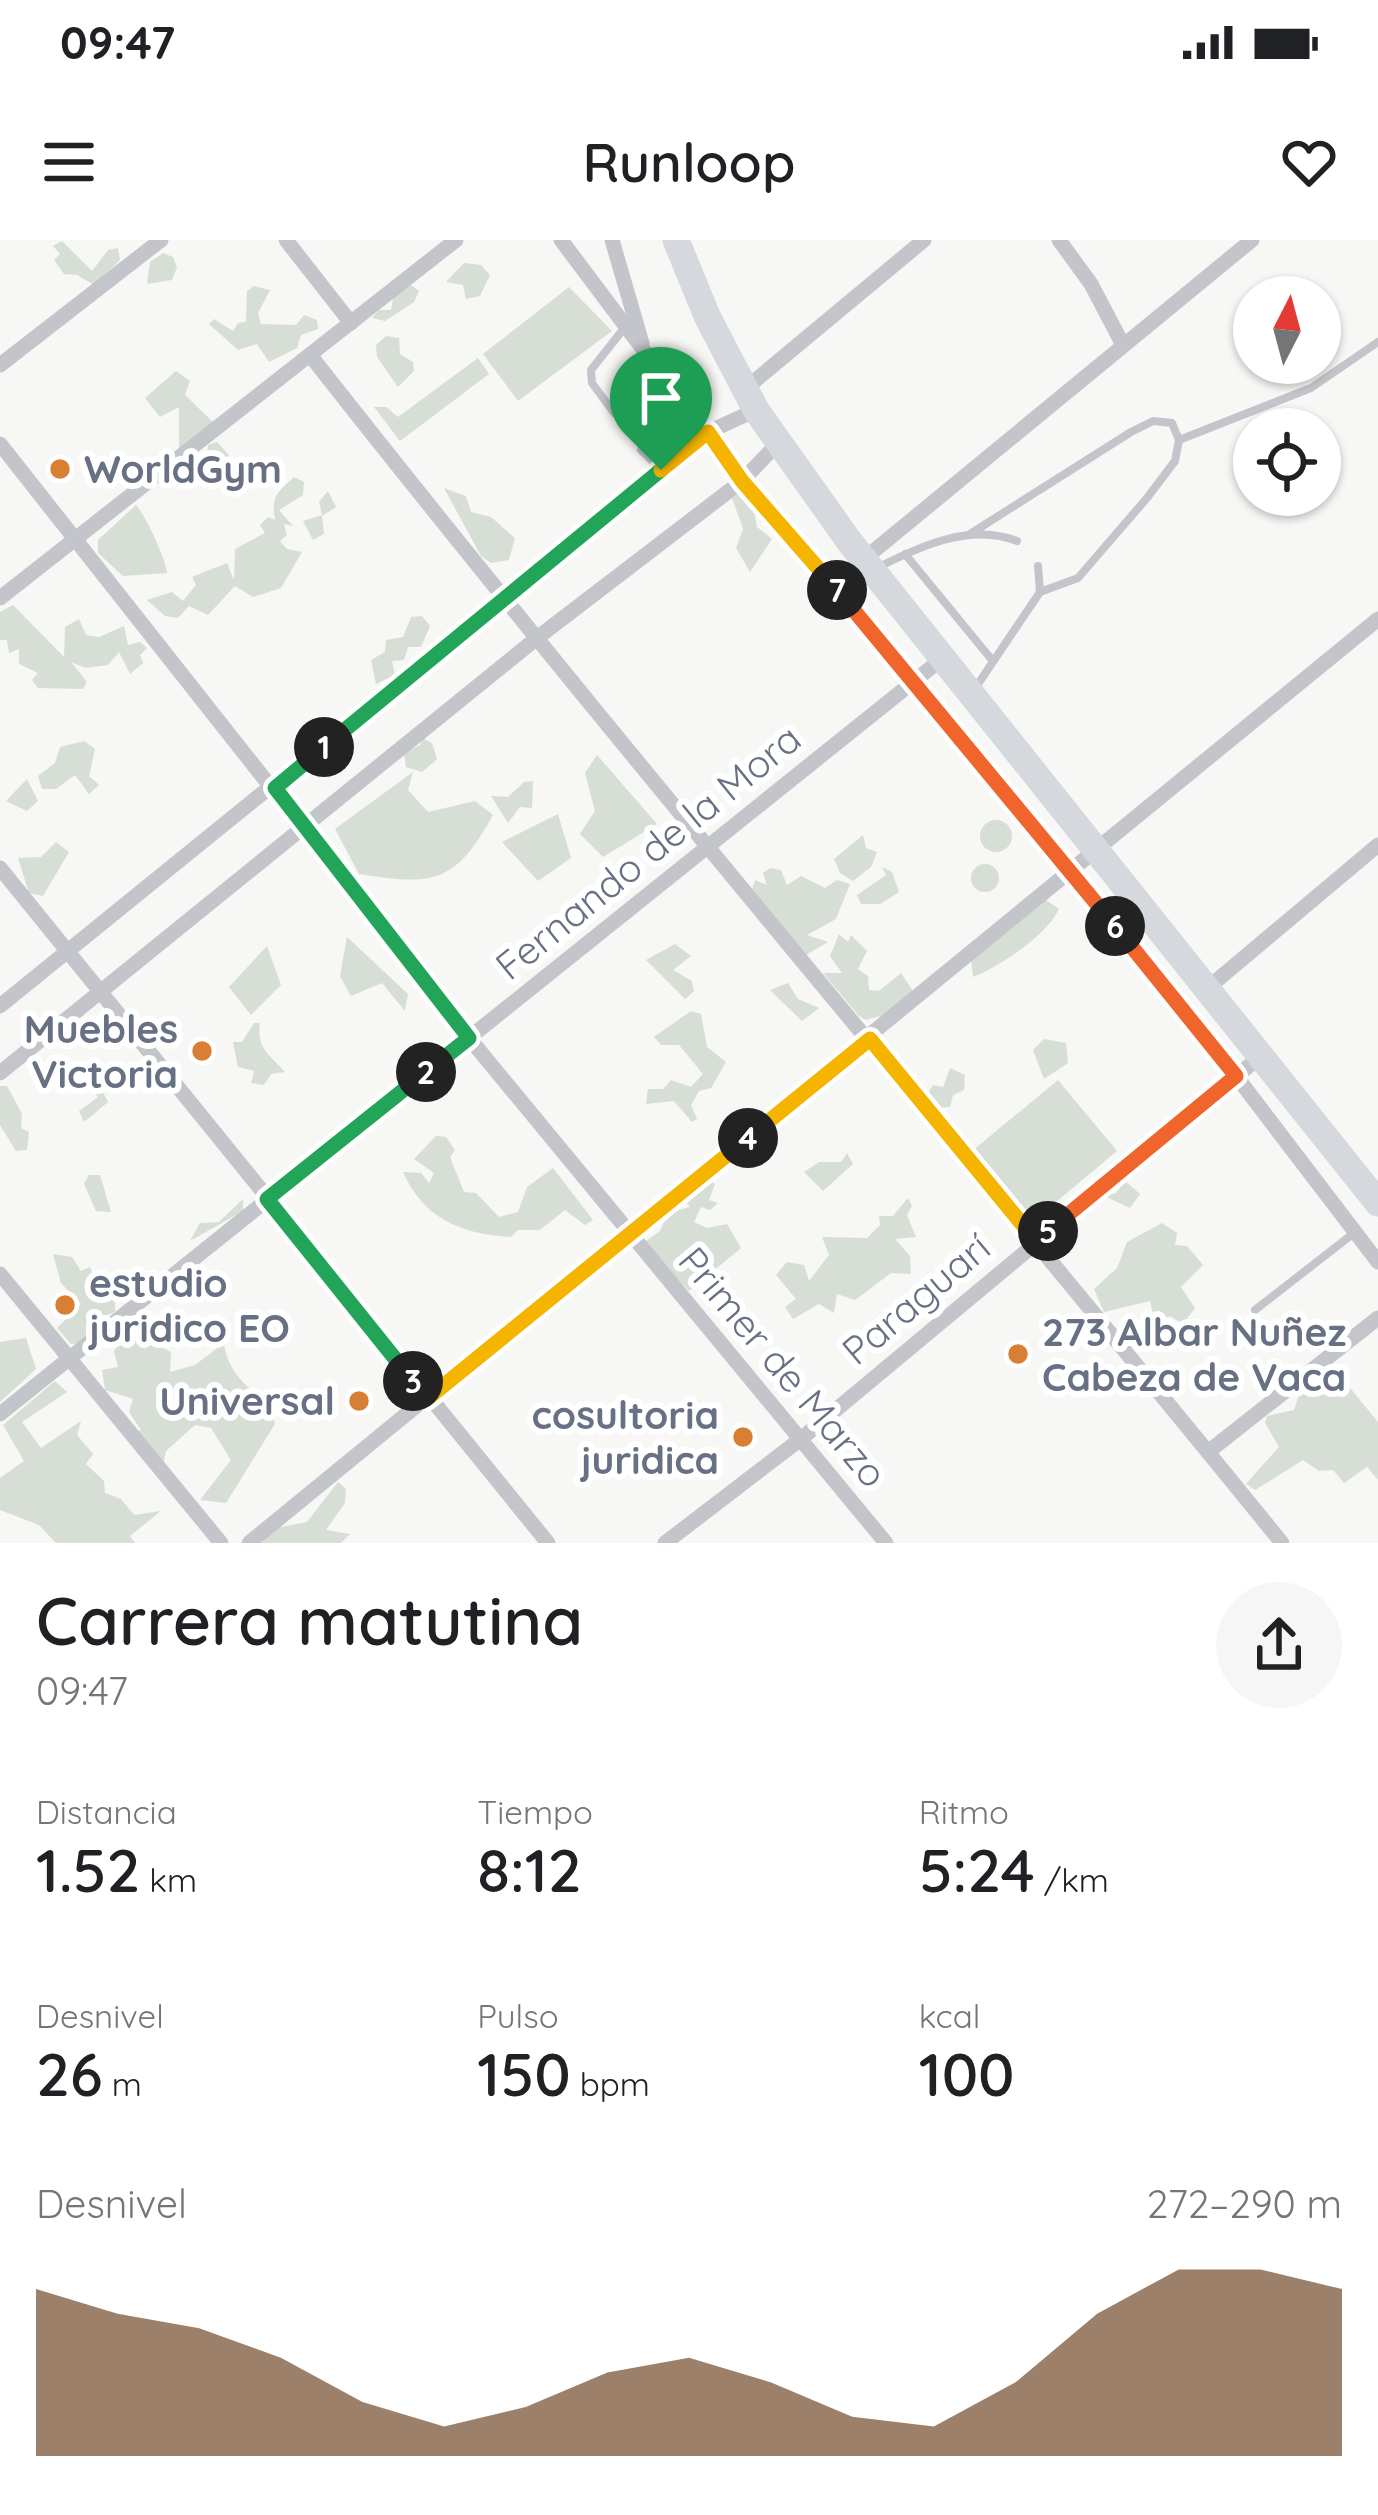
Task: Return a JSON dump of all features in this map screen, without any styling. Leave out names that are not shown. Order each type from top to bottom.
[{"type":"highway","points":[[676,240],[751,399],[868,565],[1378,1203]]},
{"type":"street","points":[[0,365],[161,240]]},
{"type":"street","points":[[286,240],[351,323]]},
{"type":"street","points":[[0,598],[456,240]]},
{"type":"street","points":[[561,240],[742,481],[916,680],[1236,1076],[1378,1262]]},
{"type":"street","points":[[612,240],[645,351]]},
{"type":"street","points":[[0,1006],[751,399],[924,240]]},
{"type":"street","points":[[1058,240],[1090,284],[1124,346]]},
{"type":"street","points":[[868,565],[1252,240]]},
{"type":"street","points":[[310,355],[501,598],[711,844],[1282,1543]]},
{"type":"street","points":[[0,1073],[537,638],[742,481],[779,442]]},
{"type":"street","name":"Primer de Marzo","points":[[0,444],[469,1038],[886,1543]]},
{"type":"street","points":[[249,1543],[1073,874],[1378,620]]},
{"type":"street","name":"Fernando de la Mora","points":[[0,1414],[944,658]]},
{"type":"street","points":[[1209,987],[1378,844]]},
{"type":"street","points":[[0,868],[548,1543]]},
{"type":"street","name":"Paraguarí","points":[[665,1543],[802,1438],[1262,1054]]},
{"type":"street","points":[[0,1274],[221,1543]]},
{"type":"street","points":[[1208,1452],[1378,1318]]},
{"type":"lane","points":[[614,412],[592,382],[591,370],[626,326]]},
{"type":"lane","points":[[1179,440],[1311,388],[1378,342]]},
{"type":"lane","points":[[868,565],[970,534],[1153,421],[1172,423],[1179,440],[1174,460],[1078,578],[1040,592],[972,694]]},
{"type":"lane","points":[[641,450],[661,470]]},
{"type":"lane","points":[[970,534],[998,533],[1018,541]]},
{"type":"lane","points":[[905,554],[992,660]]},
{"type":"lane","points":[[1038,566],[1040,592]]},
{"type":"lane","points":[[1255,1310],[1355,1232]]},
{"type":"shaded area","points":[[62,241],[92,271],[108,250],[118,248],[120,260],[94,285],[64,274],[54,260],[60,254],[53,246]]},
{"type":"shaded area","points":[[163,253],[173,257],[177,267],[172,280],[147,284],[150,262]]},
{"type":"shaded area","points":[[464,263],[481,265],[490,275],[480,296],[466,299],[463,285],[446,282]]},
{"type":"shaded area","points":[[411,285],[419,291],[414,302],[385,321],[372,318],[379,310],[391,310],[393,298]]},
{"type":"shaded area","points":[[254,286],[270,290],[258,313],[261,324],[296,325],[304,315],[317,320],[318,329],[301,335],[297,348],[269,362],[257,344],[238,350],[209,324],[214,319],[233,331],[238,323],[246,322],[247,291]]},
{"type":"shaded area","points":[[569,287],[612,331],[518,401],[483,354]]},
{"type":"shaded area","points":[[386,336],[399,338],[400,354],[413,362],[414,371],[398,387],[377,357],[376,345]]},
{"type":"shaded area","points":[[478,358],[489,374],[400,441],[374,407],[386,407],[398,417]]},
{"type":"shaded area","points":[[176,371],[190,381],[185,395],[217,426],[179,450],[179,407],[160,417],[145,398]]},
{"type":"shaded area","points":[[217,442],[229,455],[225,466],[231,474],[242,473],[249,481],[238,484],[206,472],[208,445]]},
{"type":"shaded area","points":[[294,477],[304,482],[303,495],[279,510],[293,526],[284,524],[287,535],[280,541],[287,549],[302,552],[281,588],[253,597],[235,586],[208,615],[189,606],[178,618],[165,616],[147,600],[172,592],[183,601],[196,585],[192,577],[227,563],[234,580],[235,549],[265,533],[260,525],[268,517],[275,520],[277,495]]},
{"type":"shaded area","points":[[444,488],[466,496],[471,512],[491,517],[515,538],[509,560],[491,563],[481,556]]},
{"type":"shaded area","points":[[328,491],[336,507],[322,516],[324,534],[313,540],[303,521],[322,515],[319,502]]},
{"type":"shaded area","points":[[740,493],[753,504],[757,527],[772,539],[750,572],[736,548],[743,529],[732,498]]},
{"type":"shaded area","points":[[136,505],[167,573],[123,576],[98,553],[98,540]]},
{"type":"shaded area","points":[[13,605],[64,657],[65,627],[79,619],[86,635],[99,637],[124,626],[128,645],[140,642],[147,648],[140,655],[143,663],[130,674],[119,652],[108,665],[85,668],[71,662],[87,682],[83,689],[38,688],[32,680],[38,673],[19,664],[19,649],[9,653],[7,640],[0,640],[0,612]]},
{"type":"shaded area","points":[[422,616],[430,626],[421,647],[408,647],[404,660],[392,661],[395,675],[376,684],[371,660],[385,652],[386,640],[403,637],[411,617]]},
{"type":"shaded area","points":[[422,738],[432,743],[437,759],[422,772],[406,767],[404,753],[420,745]]},
{"type":"shaded area","points":[[84,741],[95,749],[89,776],[99,785],[89,794],[75,775],[56,789],[42,789],[38,776],[55,763],[60,747]]},
{"type":"shaded area","points":[[597,755],[657,824],[603,857],[580,834],[595,811],[585,773]]},
{"type":"shaded area","points":[[413,772],[408,790],[428,812],[475,801],[493,815],[466,855],[440,875],[406,880],[359,874],[335,829]]},
{"type":"shaded area","points":[[27,779],[38,801],[27,811],[6,801]]},
{"type":"shaded area","points":[[533,781],[532,808],[520,807],[508,823],[491,796],[508,797],[524,782]]},
{"type":"shaded area","points":[[558,814],[571,858],[538,881],[502,842]]},
{"type":"shaded area","points":[[996,820],[1007,825],[1012,836],[1007,847],[996,852],[985,847],[980,836],[985,825]]},
{"type":"shaded area","points":[[863,835],[866,848],[877,852],[871,867],[853,881],[840,873],[834,859]]},
{"type":"shaded area","points":[[56,842],[69,852],[43,896],[29,893],[18,858],[41,857]]},
{"type":"shaded area","points":[[985,864],[995,868],[999,878],[995,888],[985,892],[975,888],[971,878],[975,868]]},
{"type":"shaded area","points":[[882,867],[892,872],[899,892],[880,904],[861,904],[857,895],[886,875]]},
{"type":"shaded area","points":[[770,868],[781,870],[787,885],[801,876],[825,888],[837,880],[850,884],[836,919],[807,935],[828,942],[806,955],[752,890],[755,880],[767,885],[763,873]]},
{"type":"shaded area","points":[[1046,900],[1059,909],[1045,929],[1010,957],[973,977],[971,960]]},
{"type":"shaded area","points":[[839,934],[848,942],[851,935],[867,951],[858,969],[868,976],[869,990],[879,991],[901,973],[913,991],[891,1013],[866,1020],[859,1016],[823,973],[842,973],[830,956]]},
{"type":"shaded area","points":[[347,937],[408,994],[405,1011],[382,983],[351,996],[340,976]]},
{"type":"shaded area","points":[[675,944],[691,956],[673,970],[692,981],[694,991],[685,999],[646,960]]},
{"type":"shaded area","points":[[267,946],[281,985],[251,1015],[229,987]]},
{"type":"shaded area","points":[[788,983],[798,999],[819,1008],[802,1021],[770,990]]},
{"type":"shaded area","points":[[691,1011],[701,1014],[707,1047],[726,1062],[711,1088],[699,1091],[691,1105],[697,1119],[692,1122],[674,1101],[646,1104],[648,1089],[663,1089],[671,1080],[691,1087],[703,1074],[679,1045],[661,1045],[654,1037]]},
{"type":"shaded area","points":[[254,1023],[260,1023],[265,1050],[285,1072],[271,1074],[264,1085],[251,1083],[254,1071],[238,1067],[233,1042],[242,1042]]},
{"type":"shaded area","points":[[1044,1039],[1066,1043],[1068,1063],[1044,1079],[1033,1050]]},
{"type":"shaded area","points":[[950,1068],[965,1075],[964,1090],[953,1095],[950,1107],[937,1108],[929,1091],[933,1085],[943,1087]]},
{"type":"shaded area","points":[[95,1077],[108,1102],[84,1122],[79,1111],[98,1097],[87,1083]]},
{"type":"shaded area","points":[[1058,1080],[1117,1151],[1032,1222],[972,1151]]},
{"type":"shaded area","points":[[0,1086],[7,1086],[22,1114],[21,1128],[29,1132],[27,1150],[16,1151],[0,1125]]},
{"type":"shaded area","points":[[436,1136],[446,1137],[455,1150],[450,1157],[464,1192],[476,1193],[499,1217],[518,1212],[527,1187],[553,1168],[593,1220],[585,1225],[565,1210],[540,1230],[518,1230],[511,1237],[446,1221],[422,1202],[403,1172],[421,1173],[429,1183],[434,1173],[414,1159]]},
{"type":"shaded area","points":[[847,1153],[853,1164],[823,1191],[804,1172],[819,1162],[841,1162]]},
{"type":"shaded area","points":[[89,1175],[100,1175],[111,1212],[96,1211],[84,1184]]},
{"type":"shaded area","points":[[706,1178],[715,1184],[709,1200],[718,1203],[710,1210],[701,1207],[694,1222],[707,1228],[727,1224],[741,1248],[689,1291],[643,1243],[660,1231],[668,1213],[690,1207],[684,1200]]},
{"type":"shaded area","points":[[1125,1181],[1140,1194],[1130,1208],[1104,1196],[1116,1193]]},
{"type":"shaded area","points":[[908,1198],[912,1206],[907,1215],[916,1237],[895,1239],[910,1256],[911,1274],[891,1273],[855,1300],[837,1294],[834,1313],[819,1304],[793,1319],[785,1307],[796,1299],[776,1275],[787,1262],[804,1265],[809,1281],[829,1255],[822,1237],[867,1238],[880,1225],[879,1216],[893,1216]]},
{"type":"shaded area","points":[[243,1199],[243,1211],[190,1241],[200,1223],[219,1222]]},
{"type":"shaded area","points":[[1162,1223],[1177,1233],[1175,1245],[1187,1246],[1203,1265],[1181,1287],[1195,1308],[1183,1324],[1153,1314],[1150,1301],[1104,1312],[1094,1289],[1117,1268],[1127,1242]]},
{"type":"shaded area","points":[[53,1254],[72,1257],[81,1271],[90,1267],[102,1299],[115,1300],[115,1312],[87,1322],[89,1335],[83,1343],[71,1344],[57,1328],[81,1304],[61,1283]]},
{"type":"shaded area","points":[[139,1336],[171,1352],[170,1372],[195,1365],[224,1343],[240,1378],[270,1402],[275,1424],[226,1503],[200,1500],[231,1460],[211,1428],[195,1425],[166,1451],[163,1464],[143,1460],[127,1437],[141,1430],[129,1412],[133,1399],[105,1390],[102,1370],[118,1367],[114,1352],[121,1337]]},
{"type":"shaded area","points":[[26,1338],[36,1369],[0,1402],[0,1342]]},
{"type":"shaded area","points":[[1337,1372],[1378,1422],[1378,1480],[1367,1467],[1344,1483],[1333,1470],[1319,1471],[1303,1460],[1255,1490],[1246,1484],[1279,1447],[1265,1423],[1267,1416],[1294,1410],[1303,1383],[1318,1377],[1327,1380]]},
{"type":"shaded area","points":[[55,1381],[67,1392],[22,1422],[41,1448],[81,1421],[77,1435],[93,1454],[86,1464],[104,1481],[105,1493],[121,1499],[134,1515],[161,1511],[130,1536],[135,1543],[56,1543],[39,1525],[0,1510],[0,1478],[24,1461],[3,1425]]},
{"type":"shaded area","points":[[338,1482],[346,1489],[345,1503],[326,1530],[350,1534],[341,1543],[262,1543],[270,1529],[307,1522]]},
{"type":"place","name":"WorldGym","points":[[60,469]]},
{"type":"place","name":"Muebles Victoria","points":[[202,1051]]},
{"type":"place","name":"estudio juridico EO","points":[[65,1305]]},
{"type":"place","name":"273 Albar Nuñez Cabeza de Vaca","points":[[1018,1354]]},
{"type":"place","name":"Universal","points":[[359,1401]]},
{"type":"place","name":"cosultoria juridica","points":[[743,1437]]},
{"type":"route","points":[[708,432],[742,481],[916,680],[1236,1076],[1036,1241],[870,1039],[427,1399],[267,1199],[469,1038],[275,788],[661,470],[708,432]]}]
